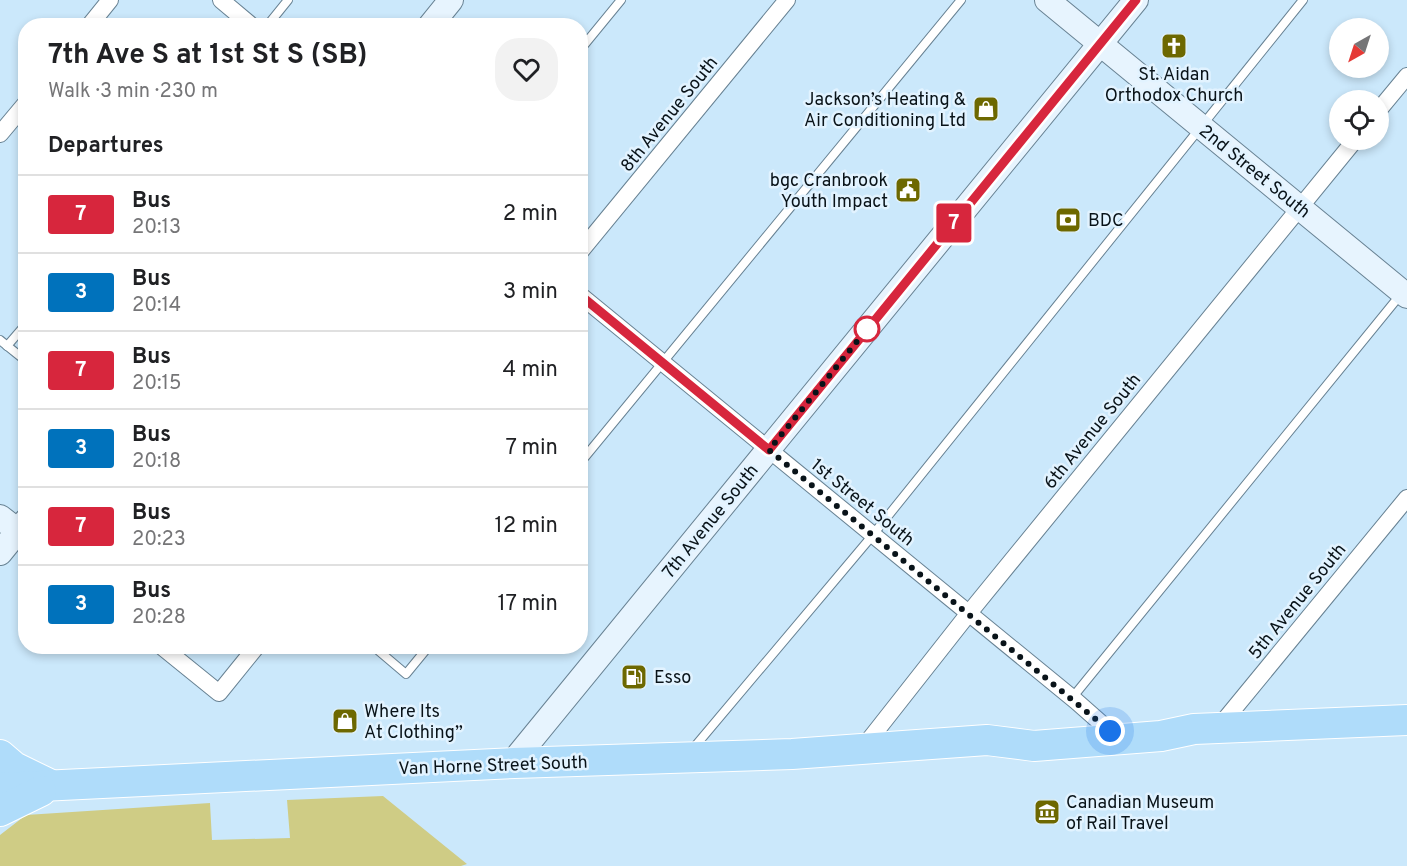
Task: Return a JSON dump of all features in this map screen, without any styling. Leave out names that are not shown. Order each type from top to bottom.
[{"type":"highway","name":"Van Horne Street South","points":[[0,788],[512,764],[684,759],[987,740],[1034,746],[1110,731],[1161,736],[1206,729],[1400,717]]},
{"type":"highway","points":[[0,754],[14,767],[51,786]]},
{"type":"highway","points":[[0,811],[51,786]]},
{"type":"street","points":[[95,18],[110,0]]},
{"type":"street","points":[[221,0],[242,18]]},
{"type":"street","points":[[436,18],[451,0]]},
{"type":"street","name":"8th Avenue South","points":[[588,242],[787,0]]},
{"type":"street","name":"2nd Street South","points":[[1047,0],[1405,291]]},
{"type":"street","name":"7th Avenue South","points":[[512,764],[1136,0]]},
{"type":"street","points":[[1389,98],[1407,76]]},
{"type":"street","points":[[0,134],[18,113]]},
{"type":"street","name":"6th Avenue South","points":[[862,749],[969,613],[1347,150]]},
{"type":"street","name":"1st Street South","points":[[588,302],[1110,731]]},
{"type":"street","name":"5th Avenue South","points":[[1206,729],[1407,498]]},
{"type":"street","points":[[0,553],[17,527]]},
{"type":"street","points":[[171,654],[219,693],[251,654]]},
{"type":"lane","points":[[273,18],[288,0]]},
{"type":"lane","points":[[588,40],[621,0]]},
{"type":"lane","points":[[588,453],[961,0]]},
{"type":"lane","points":[[684,759],[873,535],[1303,0]]},
{"type":"lane","points":[[1072,698],[1405,291]]},
{"type":"lane","points":[[18,331],[4,343],[18,354]]},
{"type":"lane","points":[[382,654],[406,674],[422,654]]},
{"type":"shaded area","points":[[383,796],[467,864],[461,866],[0,866],[0,835],[26,815],[210,803],[212,840],[290,838],[287,800]]},
{"type":"bus line","name":"7","points":[[588,302],[769,450],[1136,0]]},
{"type":"place","name":"St. Aidan Orthodox Church","points":[[1174,46]]},
{"type":"place","name":"Jackson’s Heating & Air Conditioning Ltd","points":[[986,109]]},
{"type":"place","name":"bgc Cranbrook Youth Impact","points":[[908,190]]},
{"type":"place","name":"BDC","points":[[1068,220]]},
{"type":"place","name":"Esso","points":[[634,677]]},
{"type":"place","name":"Where Its At Clothing”","points":[[345,721]]},
{"type":"place","name":"Canadian Museum of Rail Travel","points":[[1047,812]]},
{"type":"route","points":[[867,329],[872,323],[769,450],[1110,731]]}]
